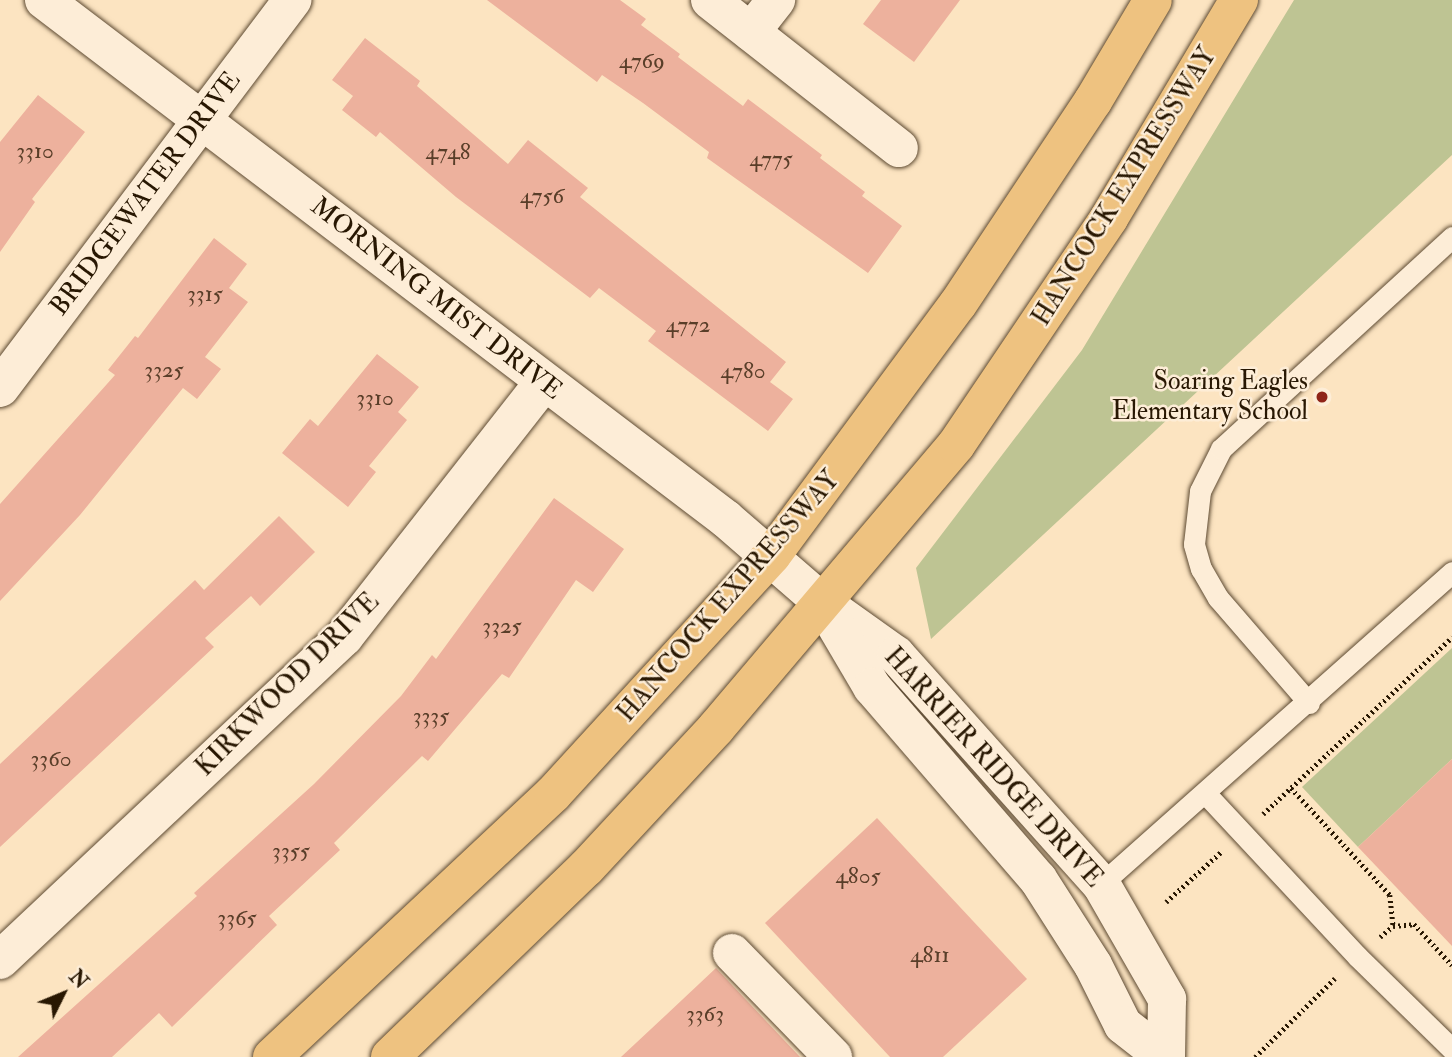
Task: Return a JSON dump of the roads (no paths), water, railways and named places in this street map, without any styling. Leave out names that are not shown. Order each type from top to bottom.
[{"type":"main road","name":"HANCOCK EXPRESSWAY","points":[[272,1057],[553,794],[772,555],[958,304],[1093,101],[1153,0]]},
{"type":"main road","name":"HANCOCK EXPRESSWAY","points":[[390,1057],[586,868],[716,728],[956,445],[1021,354],[1109,218],[1239,0]]},
{"type":"street","name":"MORNING MIST DRIVE","points":[[44,0],[772,555],[823,603]]},
{"type":"street","name":"BRIDGEWATER DRIVE","points":[[0,388],[292,0]]},
{"type":"street","points":[[710,0],[899,148]]},
{"type":"street","points":[[751,32],[776,0]]},
{"type":"street","name":"KIRKWOOD DRIVE","points":[[0,960],[344,636],[544,382]]},
{"type":"street","name":"HARRIER RIDGE DRIVE","points":[[823,603],[896,655],[1101,884],[1167,999],[1165,1057]]},
{"type":"street","name":"HARRIER RIDGE DRIVE","points":[[823,603],[872,687],[1038,879],[1093,965],[1123,1024],[1165,1057]]},
{"type":"street","points":[[732,953],[833,1057]]},
{"type":"lane","points":[[1309,703],[1218,598],[1201,569],[1195,544],[1200,491],[1221,449],[1452,237]]},
{"type":"lane","points":[[1101,884],[1309,703],[1452,572]]},
{"type":"lane","points":[[1205,793],[1452,1049]]},
{"type":"place","name":"Soaring Eagles Elementary School","points":[[1322,397]]}]
